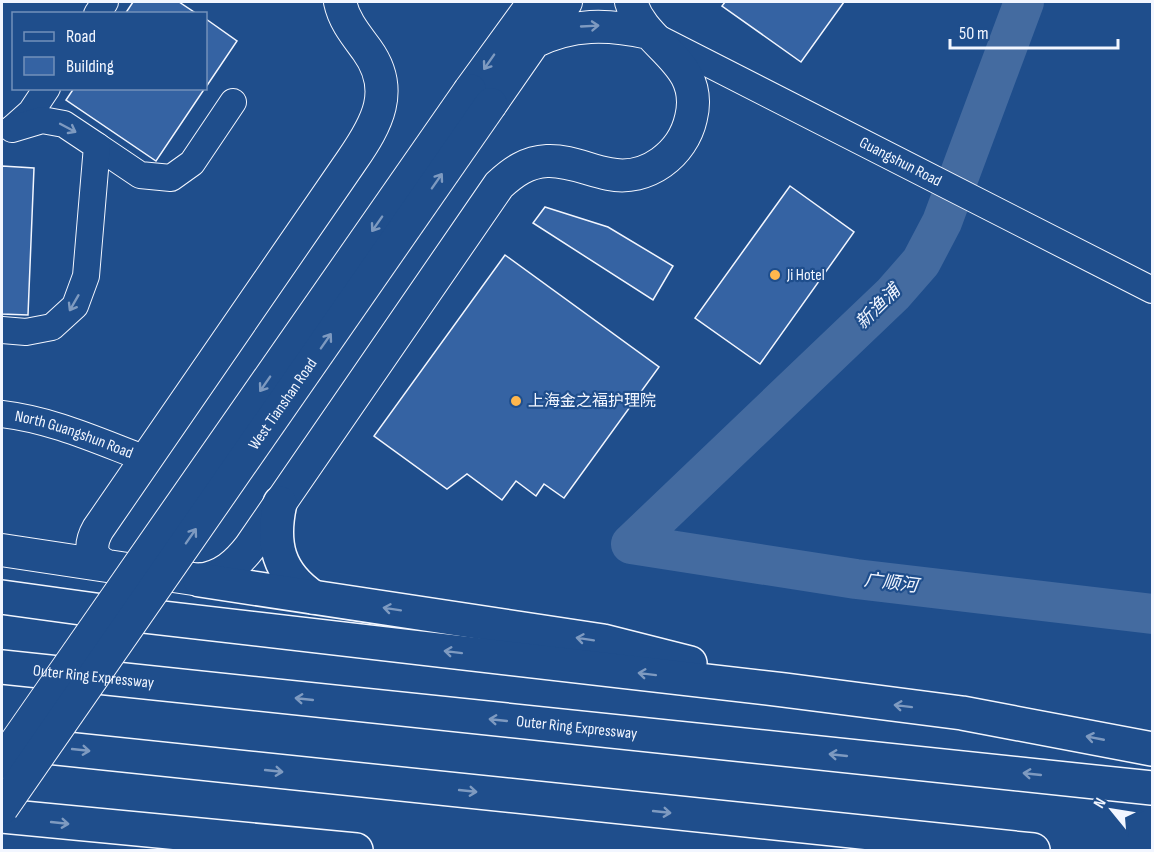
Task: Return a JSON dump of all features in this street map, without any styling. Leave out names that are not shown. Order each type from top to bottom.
[{"type":"highway","points":[[280,503],[276,530],[280,557],[290,578],[313,597]]},
{"type":"highway","points":[[200,580],[603,641],[784,690]]},
{"type":"highway","points":[[2,597],[110,612],[784,690],[962,713],[1152,749]]},
{"type":"highway","name":"Outer Ring Expressway","points":[[2,667],[1152,788]]},
{"type":"highway","points":[[2,742],[1033,850]]},
{"type":"highway","points":[[2,816],[356,850]]},
{"type":"main road","points":[[105,565],[95,558],[92,550],[94,536],[98,529],[374,125],[381,97],[381,75],[370,54],[349,26],[340,2]]},
{"type":"main road","name":"West Tianshan Road","points":[[2,808],[480,97],[534,2]]},
{"type":"main road","name":"West Tianshan Road","points":[[521,24],[566,2]]},
{"type":"main road","points":[[2,550],[200,580],[211,578],[232,567],[250,547],[495,190],[507,177],[525,166],[553,161],[574,163],[609,174],[633,175],[657,166],[677,147],[691,121],[694,94],[681,66],[649,33],[632,8],[631,2]]},
{"type":"main road","points":[[521,24],[562,30],[593,26],[619,27],[649,33]]},
{"type":"main road","name":"West Tianshan Road","points":[[2,762],[480,97]]},
{"type":"main road","points":[[44,556],[60,554],[78,545],[98,529]]},
{"type":"street","name":"Guangshun Road","points":[[649,33],[1152,290]]},
{"type":"street","points":[[7,130],[31,112],[46,90]]},
{"type":"street","points":[[7,130],[42,120],[64,124],[140,175],[171,178],[192,162],[233,102]]},
{"type":"street","points":[[2,330],[26,332],[52,327],[75,306],[86,276],[97,146]]},
{"type":"street","name":"North Guangshun Road","points":[[2,414],[63,426],[146,459]]},
{"type":"building","points":[[133,2],[179,2],[194,12],[126,12]]},
{"type":"building","points":[[725,2],[844,2],[801,62],[722,6]]},
{"type":"building","points":[[207,20],[237,41],[207,86]]},
{"type":"building","points":[[73,90],[204,90],[156,161],[66,100]]},
{"type":"building","points":[[2,166],[34,168],[28,315],[2,314]]},
{"type":"building","name":"Ji Hotel","points":[[790,186],[854,232],[760,364],[695,318]]},
{"type":"building","points":[[545,207],[608,227],[673,266],[653,300],[533,223]]},
{"type":"building","name":"上海金之福护理院","points":[[505,255],[659,367],[564,498],[544,484],[536,496],[516,481],[502,500],[467,474],[447,489],[374,436]]},
{"type":"waterway","name":"新渔浦","points":[[631,544],[893,294],[921,262],[942,222],[1024,2]]},
{"type":"waterway","name":"广顺河","points":[[631,544],[856,579],[1152,614]]},
{"type":"place","name":"Ji Hotel","points":[[775,275]]},
{"type":"place","name":"上海金之福护理院","points":[[516,401]]}]
